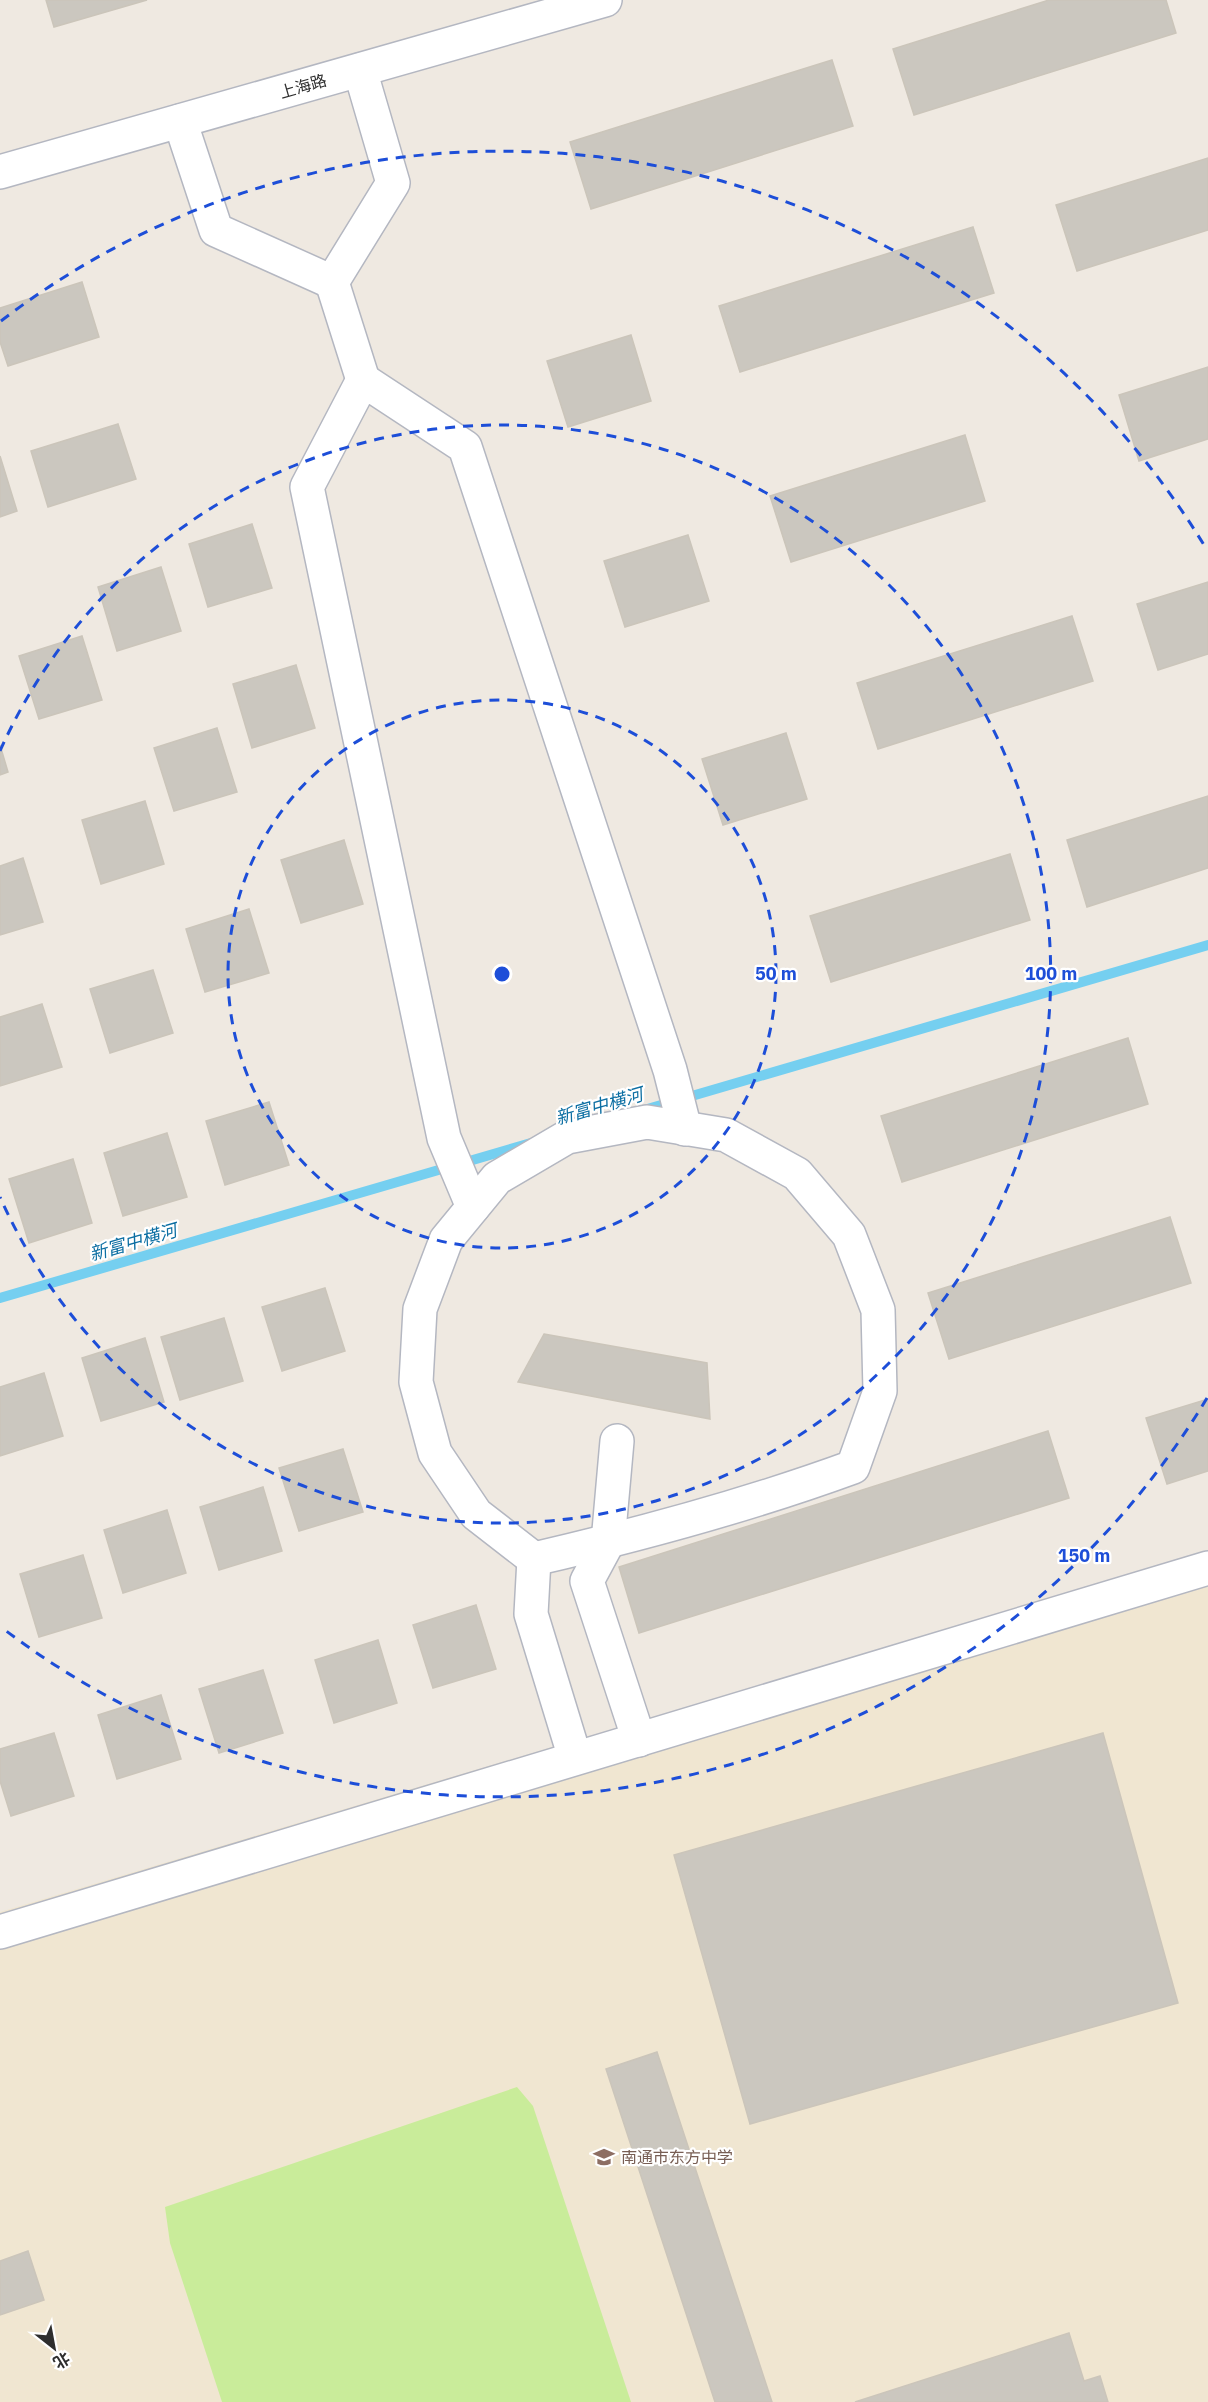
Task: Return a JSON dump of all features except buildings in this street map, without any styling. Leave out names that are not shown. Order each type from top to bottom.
[{"type":"street","name":"上海路","points":[[0,172],[605,0]]},
{"type":"street","points":[[332,282],[393,183],[360,70]]},
{"type":"street","points":[[180,122],[216,230],[332,282],[363,380],[465,447],[670,1070],[685,1129]]},
{"type":"street","points":[[363,380],[307,487],[444,1138],[473,1207]]},
{"type":"street","points":[[646,1122],[726,1135],[797,1174],[849,1235],[878,1310],[879,1391],[853,1467],[779,1494],[608,1542],[534,1559],[476,1514],[435,1453],[416,1382],[420,1309],[446,1240],[497,1178],[567,1137],[646,1122]]},
{"type":"street","points":[[617,1441],[608,1542],[587,1581],[639,1740]]},
{"type":"street","points":[[534,1559],[531,1614],[575,1758]]},
{"type":"street","points":[[0,1932],[1208,1568]]},
{"type":"shaded area","name":"南通市东方中学","points":[[1208,1551],[1208,2402],[0,2402],[0,1912]]},
{"type":"green space","points":[[517,2087],[533,2106],[631,2402],[222,2402],[170,2243],[165,2207]]},
{"type":"waterway","name":"新富中横河","points":[[644,1110],[1208,945]]},
{"type":"waterway","name":"新富中横河","points":[[0,1298],[531,1143]]},
{"type":"place","name":"南通市东方中学","points":[[604,2157]]}]
